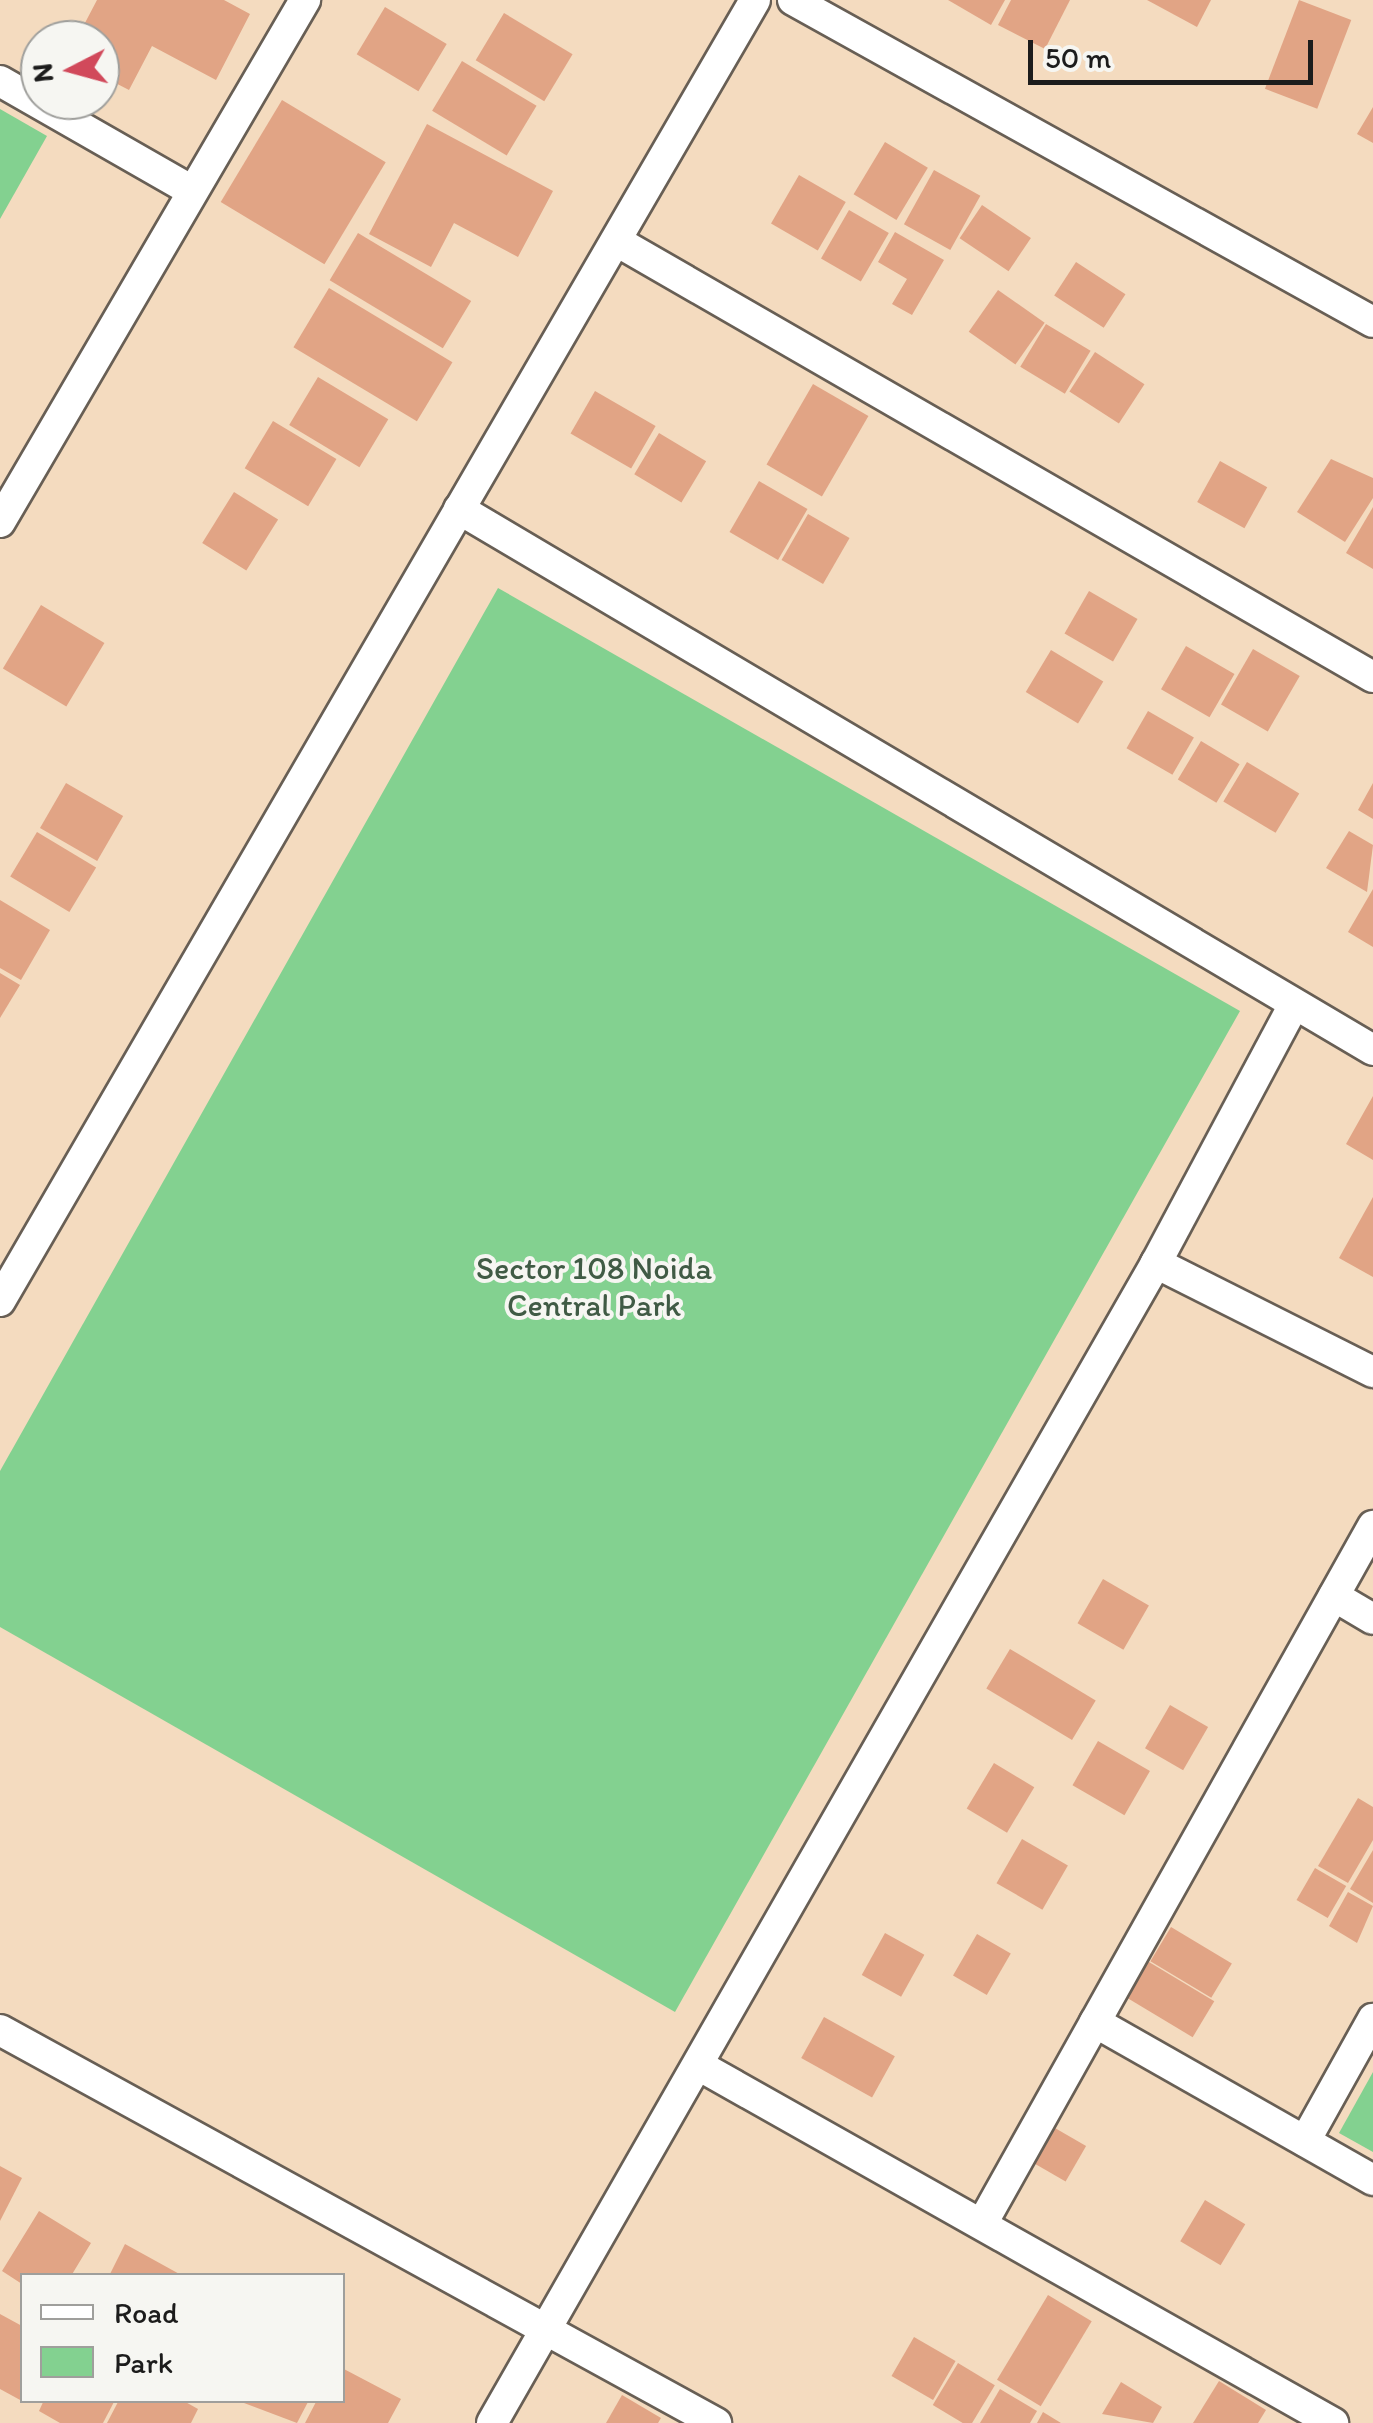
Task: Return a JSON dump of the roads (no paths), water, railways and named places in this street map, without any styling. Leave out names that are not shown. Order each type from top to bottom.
[{"type":"street","points":[[0,522],[190,190],[305,0]]},
{"type":"street","points":[[0,1301],[460,509],[620,243],[755,0]]},
{"type":"street","points":[[792,0],[1373,322]]},
{"type":"street","points":[[0,81],[190,190]]},
{"type":"street","points":[[620,243],[1373,677]]},
{"type":"street","points":[[460,509],[1373,1050]]},
{"type":"street","points":[[492,2423],[700,2066],[1156,1263],[1293,1006]]},
{"type":"street","points":[[1156,1263],[1373,1372]]},
{"type":"street","points":[[984,2222],[1373,1526]]},
{"type":"street","points":[[1334,1596],[1373,1619]]},
{"type":"street","points":[[1305,2141],[1373,2019]]},
{"type":"street","points":[[1096,2022],[1373,2180]]},
{"type":"street","points":[[0,2030],[716,2423]]},
{"type":"street","points":[[700,2066],[984,2222],[1333,2423]]},
{"type":"park label","name":"Sector 108 Noida Central Park","points":[[594,1288]]}]
